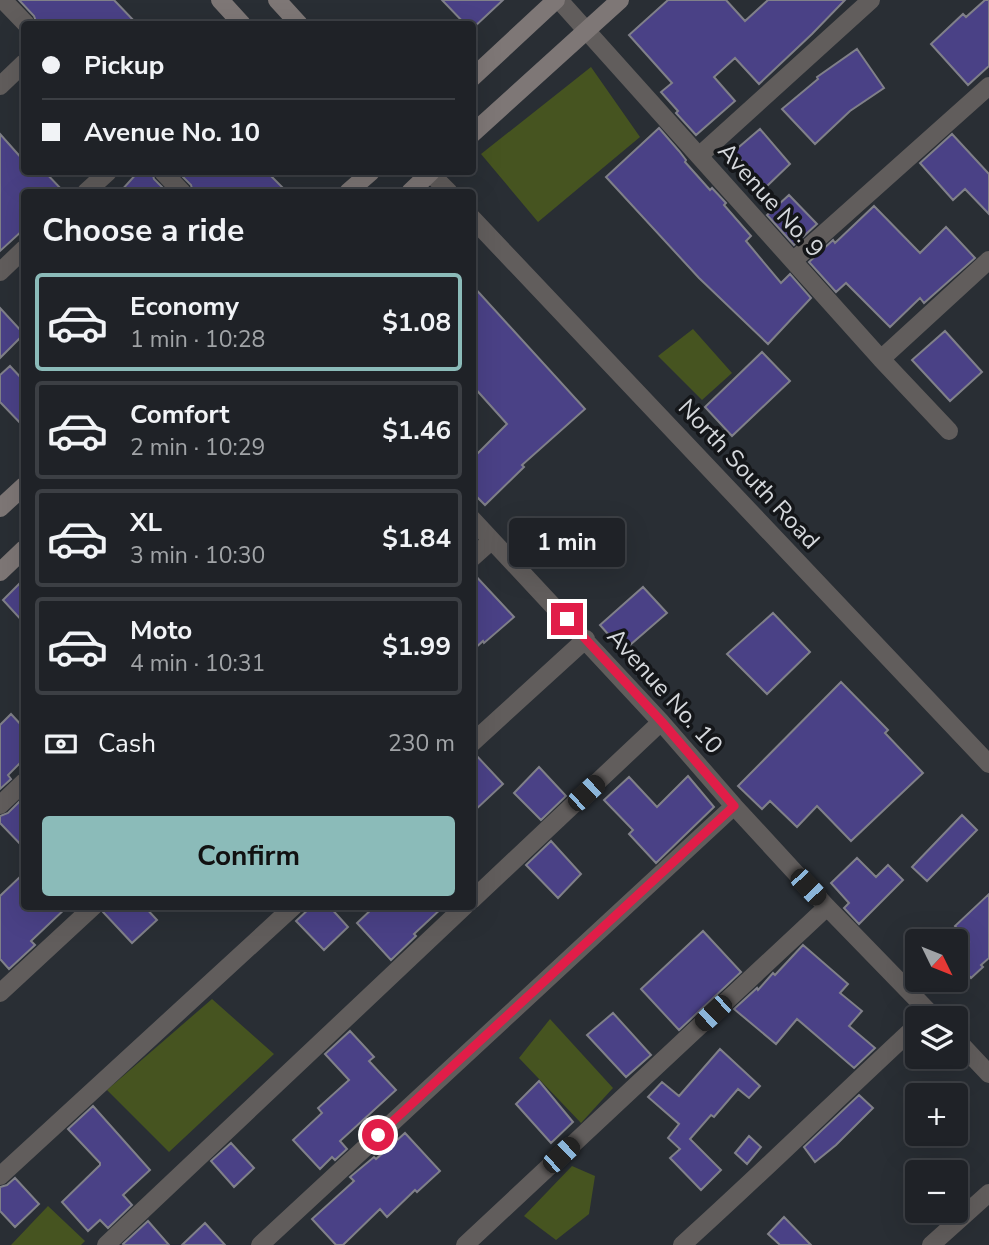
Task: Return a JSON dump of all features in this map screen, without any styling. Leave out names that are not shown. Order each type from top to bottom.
[{"type":"street","points":[[3,0],[23,21]]},
{"type":"street","points":[[220,0],[239,21]]},
{"type":"street","points":[[277,0],[296,21]]},
{"type":"street","points":[[476,74],[557,0]]},
{"type":"street","name":"Avenue No. 9","points":[[557,0],[949,431]]},
{"type":"street","points":[[476,130],[620,0]]},
{"type":"street","points":[[699,156],[871,0]]},
{"type":"street","points":[[0,86],[21,66]]},
{"type":"street","points":[[793,261],[989,86]]},
{"type":"street","points":[[89,189],[105,175]]},
{"type":"street","points":[[166,175],[178,189]]},
{"type":"street","points":[[351,189],[368,175]]},
{"type":"street","points":[[413,189],[428,175]]},
{"type":"street","points":[[434,175],[446,189]]},
{"type":"street","name":"North South Road","points":[[476,222],[989,764]]},
{"type":"street","points":[[0,272],[21,252]]},
{"type":"street","points":[[881,359],[989,260]]},
{"type":"street","points":[[0,508],[21,489]]},
{"type":"street","name":"Avenue No. 10","points":[[476,524],[662,722],[734,806],[915,1006]]},
{"type":"street","points":[[476,554],[491,541]]},
{"type":"street","points":[[0,572],[21,553]]},
{"type":"street","points":[[476,739],[586,639]]},
{"type":"street","points":[[476,896],[662,722]]},
{"type":"street","points":[[0,805],[21,785]]},
{"type":"street","points":[[260,1245],[734,806]]},
{"type":"street","points":[[465,1245],[827,907]]},
{"type":"street","points":[[0,993],[90,910]]},
{"type":"street","points":[[0,1176],[290,910]]},
{"type":"street","points":[[106,1245],[461,910]]},
{"type":"street","points":[[682,1245],[905,1039]]},
{"type":"street","points":[[968,1052],[989,1074]]},
{"type":"street","points":[[931,1245],[989,1193]]},
{"type":"green space","points":[[591,67],[640,137],[538,222],[481,154]]},
{"type":"green space","points":[[693,329],[732,373],[702,400],[658,356]]},
{"type":"green space","points":[[212,999],[274,1054],[169,1152],[107,1090]]},
{"type":"green space","points":[[550,1019],[613,1088],[581,1123],[519,1058]]},
{"type":"green space","points":[[572,1166],[595,1176],[589,1214],[556,1240],[524,1216]]},
{"type":"green space","points":[[48,1206],[85,1241],[81,1245],[11,1245]]},
{"type":"building","points":[[19,0],[114,0],[134,21],[36,21]]},
{"type":"building","points":[[442,0],[503,0],[476,25],[476,21],[462,21]]},
{"type":"building","points":[[668,0],[726,0],[745,21],[768,0],[845,0],[759,84],[735,58],[714,77],[735,101],[696,135],[661,92],[672,83],[629,35]]},
{"type":"building","points":[[985,0],[989,0],[989,66],[968,85],[931,44],[963,14],[966,17]]},
{"type":"building","points":[[857,49],[884,88],[850,111],[815,144],[782,109],[818,79],[817,77]]},
{"type":"building","points":[[659,128],[710,190],[712,188],[726,203],[724,205],[751,236],[746,241],[781,283],[790,274],[811,298],[768,344],[699,278],[606,177]]},
{"type":"building","points":[[760,129],[790,164],[766,187],[733,152]]},
{"type":"building","points":[[0,134],[21,158],[21,175],[48,175],[61,189],[21,189],[21,232],[0,251]]},
{"type":"building","points":[[952,134],[989,174],[989,214],[965,189],[953,200],[920,163]]},
{"type":"building","points":[[135,175],[153,175],[164,189],[123,189]]},
{"type":"building","points":[[181,175],[270,175],[284,189],[192,189]]},
{"type":"building","points":[[789,195],[817,224],[794,245],[767,215]]},
{"type":"building","points":[[874,206],[920,253],[946,227],[975,258],[924,303],[920,298],[890,327],[846,283],[836,292],[809,262],[833,240],[835,243]]},
{"type":"building","points":[[476,289],[585,409],[522,465],[524,467],[485,505],[476,496],[476,455],[507,424],[476,389]]},
{"type":"building","points":[[0,308],[21,331],[21,337],[0,358]]},
{"type":"building","points":[[945,331],[982,372],[950,401],[912,360]]},
{"type":"building","points":[[762,352],[790,381],[732,436],[705,407]]},
{"type":"building","points":[[10,366],[21,378],[21,424],[0,402],[0,375]]},
{"type":"building","points":[[476,576],[514,617],[484,643],[483,641],[476,647]]},
{"type":"building","points":[[21,582],[21,620],[3,600]]},
{"type":"building","points":[[643,587],[667,613],[623,651],[600,625]]},
{"type":"building","points":[[773,613],[810,652],[767,694],[727,654]]},
{"type":"building","points":[[841,682],[888,730],[885,733],[923,773],[851,841],[817,806],[797,827],[770,801],[762,809],[738,786]]},
{"type":"building","points":[[11,714],[21,725],[21,762],[8,775],[11,779],[0,789],[0,725]]},
{"type":"building","points":[[476,755],[503,784],[476,809]]},
{"type":"building","points":[[539,767],[566,796],[541,820],[514,793]]},
{"type":"building","points":[[688,776],[714,807],[656,863],[629,834],[633,830],[604,800],[629,777],[657,807]]},
{"type":"building","points":[[21,800],[21,845],[0,823],[0,816],[8,813]]},
{"type":"building","points":[[962,815],[977,830],[927,881],[912,867]]},
{"type":"building","points":[[551,841],[581,874],[558,898],[526,865]]},
{"type":"building","points":[[857,858],[876,877],[888,865],[903,880],[859,924],[844,908],[849,903],[831,883]]},
{"type":"building","points":[[21,876],[21,910],[64,910],[31,941],[35,945],[9,969],[0,959],[0,896]]},
{"type":"building","points":[[989,894],[989,958],[971,978],[968,975],[968,929],[958,929],[955,926]]},
{"type":"building","points":[[148,910],[157,920],[132,943],[103,912]]},
{"type":"building","points":[[308,910],[333,910],[348,927],[324,950],[296,921]]},
{"type":"building","points":[[371,910],[440,910],[391,960],[357,923]]},
{"type":"building","points":[[703,931],[741,972],[679,1030],[641,989]]},
{"type":"building","points":[[803,945],[848,984],[840,993],[862,1011],[849,1026],[875,1048],[854,1068],[797,1019],[776,1044],[734,1009],[757,988],[758,990],[773,973],[775,975]]},
{"type":"building","points":[[613,1013],[651,1055],[626,1077],[587,1035]]},
{"type":"building","points":[[350,1031],[374,1057],[369,1061],[396,1090],[340,1141],[347,1149],[335,1160],[332,1157],[320,1169],[293,1140],[322,1113],[318,1108],[349,1080],[325,1054]]},
{"type":"building","points":[[720,1049],[760,1086],[749,1098],[738,1089],[690,1139],[721,1170],[701,1190],[670,1158],[680,1149],[668,1138],[679,1124],[648,1097],[662,1082],[679,1096]]},
{"type":"building","points":[[539,1081],[573,1122],[551,1143],[516,1104]]},
{"type":"building","points":[[859,1095],[873,1108],[815,1162],[804,1147]]},
{"type":"building","points":[[93,1106],[150,1170],[123,1195],[132,1205],[108,1228],[100,1220],[88,1231],[62,1202],[100,1165],[68,1129]]},
{"type":"building","points":[[405,1133],[440,1171],[387,1217],[380,1209],[343,1245],[336,1245],[312,1219],[354,1181],[350,1177],[374,1157],[376,1159]]},
{"type":"building","points":[[749,1136],[761,1147],[747,1164],[735,1153]]},
{"type":"building","points":[[231,1143],[254,1168],[234,1187],[211,1161]]},
{"type":"building","points":[[15,1178],[39,1204],[15,1227],[0,1211],[0,1187]]},
{"type":"building","points":[[784,1217],[811,1245],[780,1245],[768,1234]]},
{"type":"building","points":[[148,1221],[169,1245],[123,1244]]},
{"type":"building","points":[[205,1223],[225,1245],[182,1245]]},
{"type":"route","points":[[378,1135],[734,806],[662,722],[567,619]]}]
